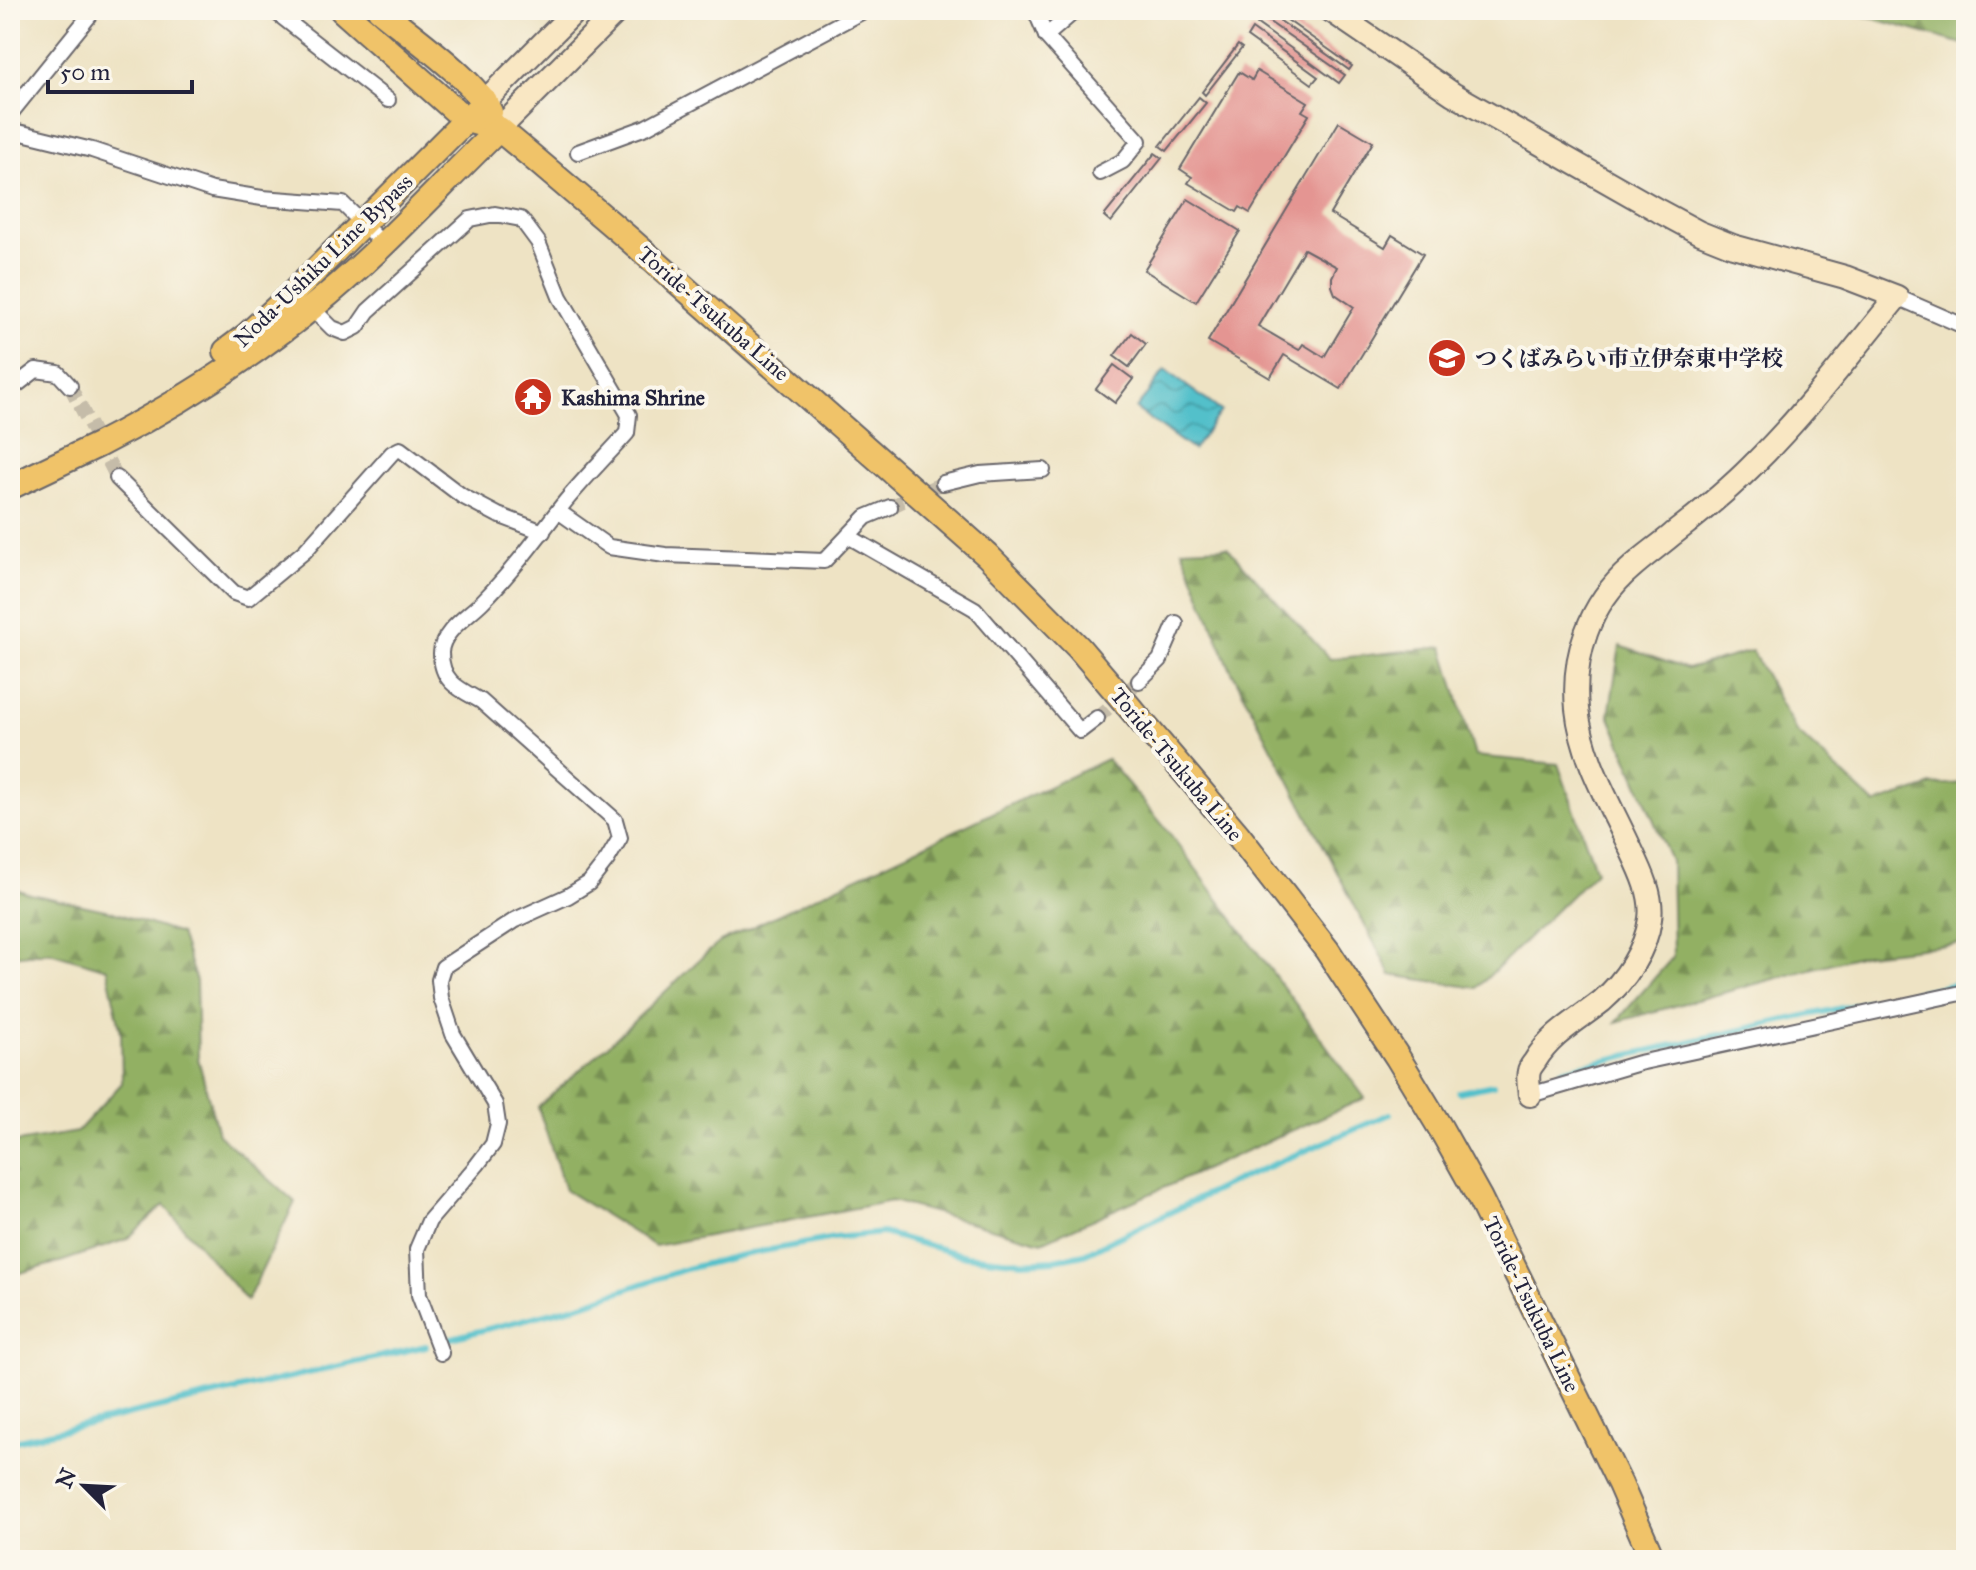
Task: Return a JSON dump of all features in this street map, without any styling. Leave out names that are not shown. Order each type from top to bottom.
[{"type":"main road","name":"Toride-Tsukuba Line","points":[[342,10],[466,120],[499,129]]},
{"type":"main road","name":"Toride-Tsukuba Line","points":[[380,10],[485,101],[499,129],[629,239],[987,555],[1079,648],[1238,835],[1327,950],[1398,1058],[1456,1156],[1620,1484],[1653,1560]]},
{"type":"main road","name":"Noda-Ushiku Line Bypass","points":[[303,300],[364,224],[485,101]]},
{"type":"main road","name":"Noda-Ushiku Line Bypass","points":[[10,487],[99,444],[229,369],[303,300],[383,244],[499,129]]},
{"type":"street","points":[[10,114],[94,10]]},
{"type":"street","points":[[273,10],[388,100]]},
{"type":"street","points":[[485,101],[576,10]]},
{"type":"street","points":[[499,129],[618,10]]},
{"type":"street","points":[[578,152],[646,127],[865,10]]},
{"type":"street","points":[[1035,10],[1046,36],[1139,141],[1123,161],[1100,173]]},
{"type":"street","points":[[1046,36],[1076,10]]},
{"type":"street","points":[[1330,10],[1453,94],[1698,232],[1733,246],[1845,277],[1966,327]]},
{"type":"street","points":[[10,130],[92,150],[212,190],[262,198],[343,204],[383,244]]},
{"type":"street","points":[[303,300],[332,328],[345,333],[357,327],[368,311],[470,219],[495,214],[521,219],[538,242],[560,297],[629,415],[627,433],[558,511],[505,578],[448,632],[440,650],[443,674],[455,687],[481,701],[615,820],[620,838],[589,883],[515,920],[443,967],[439,980],[441,998],[453,1034],[495,1104],[498,1124],[493,1144],[429,1221],[417,1249],[419,1295],[441,1353]]},
{"type":"street","points":[[1897,297],[1797,418],[1751,468],[1629,570],[1605,597],[1586,629],[1577,664],[1579,729],[1589,761],[1640,869],[1651,916],[1646,940],[1631,969],[1604,999],[1564,1027],[1541,1050],[1529,1071],[1530,1095],[1639,1063],[1966,992]]},
{"type":"street","points":[[10,390],[36,370],[58,373],[70,386]]},
{"type":"street","points":[[117,478],[234,593],[248,598],[305,551],[392,453],[400,449],[462,496],[498,515],[543,532]]},
{"type":"street","points":[[943,483],[980,474],[1043,470]]},
{"type":"street","points":[[558,511],[609,547],[665,555],[824,561],[866,517],[890,507]]},
{"type":"street","points":[[848,536],[975,609],[1080,731],[1097,718]]},
{"type":"street","points":[[1139,681],[1160,660],[1176,623]]},
{"type":"green space","points":[[1843,10],[1966,10],[1966,45]]},
{"type":"green space","points":[[1227,547],[1330,659],[1443,647],[1475,756],[1558,764],[1596,871],[1477,988],[1391,975],[1229,666],[1182,549]]},
{"type":"green space","points":[[1620,646],[1687,669],[1752,651],[1796,731],[1875,804],[1932,785],[1966,783],[1966,943],[1866,954],[1616,1022],[1673,957],[1671,861],[1609,715]]},
{"type":"green space","points":[[1107,759],[1168,831],[1365,1098],[1042,1242],[892,1201],[655,1246],[565,1190],[538,1107],[720,942]]},
{"type":"green space","points":[[10,886],[26,893],[110,911],[180,934],[196,981],[198,1058],[218,1134],[295,1202],[247,1301],[164,1205],[127,1239],[10,1276],[11,1143],[77,1132],[122,1083],[121,1032],[107,969],[50,952],[10,956]]},
{"type":"water","points":[[1165,370],[1221,411],[1193,450],[1136,409]]},
{"type":"building","points":[[1265,10],[1273,10],[1352,66],[1349,70]]},
{"type":"building","points":[[1261,16],[1345,75],[1339,83],[1256,23]]},
{"type":"building","points":[[1252,29],[1318,77],[1312,84],[1247,37]]},
{"type":"building","points":[[1238,45],[1242,48],[1205,95],[1202,92]]},
{"type":"building","points":[[1257,71],[1308,102],[1302,111],[1309,115],[1250,213],[1240,207],[1237,212],[1188,183],[1192,177],[1180,169],[1239,72],[1252,80]]},
{"type":"building","points":[[1199,97],[1206,103],[1167,151],[1160,146]]},
{"type":"building","points":[[1339,122],[1373,142],[1330,214],[1385,247],[1392,235],[1423,254],[1341,389],[1284,355],[1270,378],[1208,341]],"holes":[[[1304,249],[1337,267],[1332,277],[1335,294],[1354,307],[1324,357],[1303,344],[1299,350],[1258,326]]]},
{"type":"building","points":[[1155,153],[1162,158],[1111,222],[1104,216]]},
{"type":"building","points":[[1188,199],[1240,231],[1196,302],[1144,270]]},
{"type":"building","points":[[1132,333],[1146,344],[1129,367],[1114,356]]},
{"type":"building","points":[[1114,365],[1133,379],[1115,403],[1096,389]]},
{"type":"waterway","points":[[1562,1070],[1966,982]]},
{"type":"waterway","points":[[1459,1092],[1493,1085]]},
{"type":"waterway","points":[[444,1340],[573,1307],[686,1269],[834,1238],[883,1233],[966,1256],[1023,1262],[1084,1254],[1235,1181],[1390,1114]]},
{"type":"waterway","points":[[10,1442],[426,1346]]},
{"type":"tunnel","points":[[70,386],[117,478]]},
{"type":"tunnel","points":[[890,507],[943,483]]},
{"type":"tunnel","points":[[1097,718],[1139,681]]},
{"type":"place","name":"つくばみらい市立伊奈東中学校","points":[[1447,358]]},
{"type":"place","name":"Kashima Shrine","points":[[533,397]]}]
